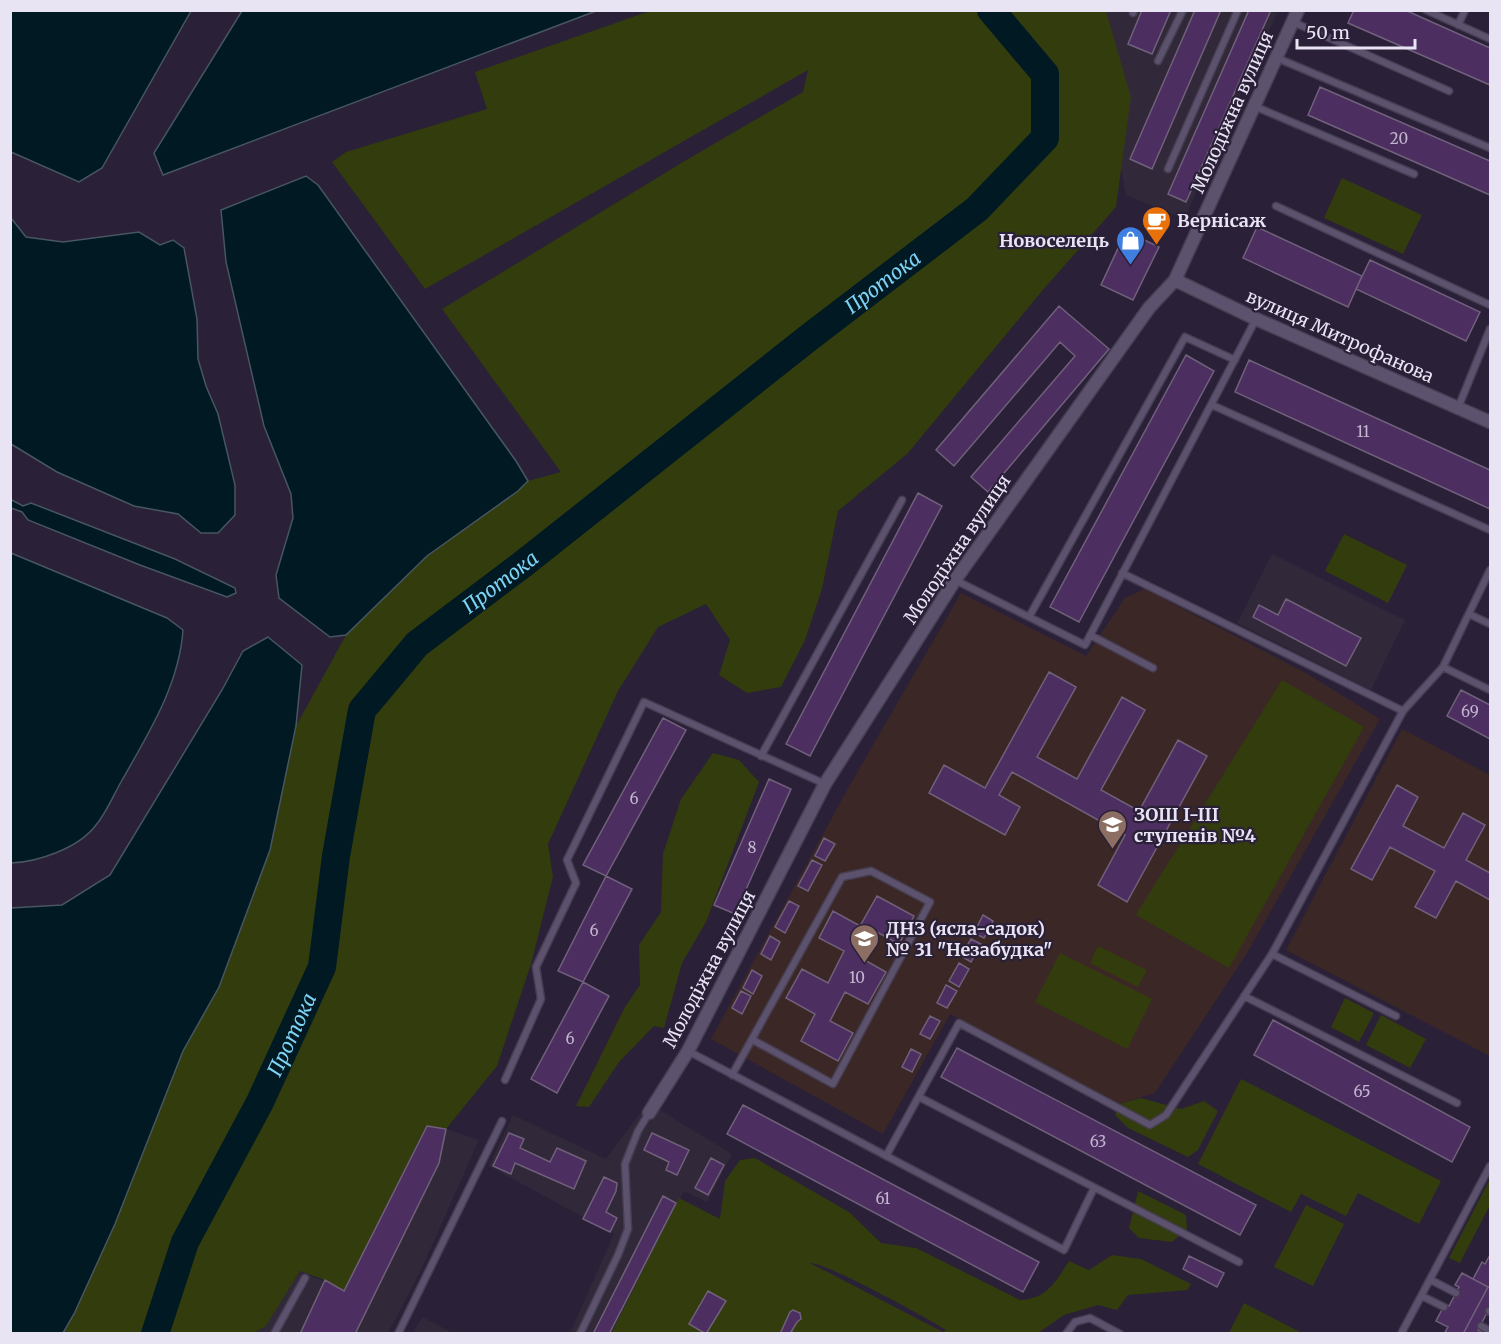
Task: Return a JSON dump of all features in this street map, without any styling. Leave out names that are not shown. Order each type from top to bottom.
[{"type":"street","name":"Молодіжна вулиця","points":[[649,1113],[688,1052],[825,784],[955,580],[1149,308],[1175,280],[1295,16]]},
{"type":"street","name":"вулиця Митрофанова","points":[[1175,280],[1256,319],[1491,422]]},
{"type":"lane","points":[[1158,61],[1183,10]]},
{"type":"lane","points":[[1168,170],[1239,10]]},
{"type":"lane","points":[[1426,10],[1491,39]]},
{"type":"lane","points":[[1458,25],[1465,10]]},
{"type":"lane","points":[[1295,16],[1449,91]]},
{"type":"lane","points":[[1276,58],[1491,148]]},
{"type":"lane","points":[[1254,106],[1414,174]]},
{"type":"lane","points":[[1276,206],[1491,305]]},
{"type":"lane","points":[[955,580],[1084,645],[1256,319]]},
{"type":"lane","points":[[1458,408],[1491,329]]},
{"type":"lane","points":[[1029,618],[1185,337],[1235,360]]},
{"type":"lane","points":[[1212,405],[1491,530]]},
{"type":"lane","points":[[761,756],[902,500]]},
{"type":"lane","points":[[886,1156],[959,1023],[1150,1125],[1166,1115],[1272,954],[1403,711],[1443,667],[1491,570]]},
{"type":"lane","points":[[1122,573],[1403,711]]},
{"type":"lane","points":[[1469,614],[1491,624]]},
{"type":"lane","points":[[1090,635],[1154,668]]},
{"type":"lane","points":[[1443,667],[1491,690]]},
{"type":"lane","points":[[505,1080],[541,999],[536,967],[576,883],[567,860],[644,702],[825,784]]},
{"type":"lane","points":[[732,1075],[842,877],[871,871],[930,902],[833,1084],[753,1040]]},
{"type":"lane","points":[[1272,954],[1396,1016]]},
{"type":"lane","points":[[1244,996],[1457,1103]]},
{"type":"lane","points":[[688,1052],[1064,1250],[1094,1188]]},
{"type":"lane","points":[[919,1097],[1239,1262]]},
{"type":"lane","points":[[579,1334],[618,1255],[628,1229],[625,1164],[638,1131],[649,1113]]},
{"type":"lane","points":[[398,1334],[502,1121]]},
{"type":"lane","points":[[1401,1334],[1491,1166]]},
{"type":"lane","points":[[274,1334],[305,1278]]},
{"type":"lane","points":[[1431,1280],[1456,1293]]},
{"type":"lane","points":[[1422,1296],[1444,1307]]},
{"type":"lane","points":[[1066,1334],[1076,1322],[1089,1318],[1120,1334]]},
{"type":"lane","points":[[1481,1326],[1491,1331]]},
{"type":"shaded area","points":[[1092,11],[1278,11],[1184,219],[1126,195]]},
{"type":"shaded area","points":[[1272,554],[1405,620],[1371,690],[1237,623]]},
{"type":"shaded area","name":"ЗОШ І-ІІІ ступенів №4","points":[[1145,589],[1306,673],[1380,719],[1247,953],[1155,1093],[1119,1104],[950,1014],[883,1134],[711,1039],[847,790],[961,593],[1086,656],[1125,598]]},
{"type":"shaded area","points":[[1402,729],[1490,775],[1490,1056],[1286,950]]},
{"type":"shaded area","points":[[648,1103],[732,1154],[707,1202],[684,1191],[611,1334],[570,1333],[614,1234],[489,1166],[513,1115],[606,1159]]},
{"type":"shaded area","points":[[427,1126],[446,1129],[479,1140],[420,1272],[388,1333],[254,1334],[266,1326],[300,1271],[344,1290]]},
{"type":"shaded area","points":[[422,1317],[453,1333],[413,1333]]},
{"type":"green space","points":[[650,11],[1106,11],[1131,97],[1116,207],[1042,291],[908,453],[838,511],[822,589],[805,640],[781,687],[747,693],[719,675],[730,640],[706,604],[658,627],[618,691],[548,844],[553,877],[531,964],[497,1066],[446,1129],[426,1126],[344,1291],[325,1280],[300,1271],[266,1326],[254,1333],[63,1334],[74,1314],[183,1051],[219,987],[270,850],[296,726],[346,635],[427,556],[518,491],[528,481],[561,472],[442,309],[683,162],[803,92],[808,70],[425,289],[332,162],[346,152],[487,109],[475,72]]},
{"type":"green space","points":[[1342,178],[1422,215],[1403,254],[1324,218]]},
{"type":"green space","points":[[1344,534],[1407,565],[1388,603],[1325,571]]},
{"type":"green space","points":[[1282,680],[1364,727],[1229,968],[1136,915]]},
{"type":"green space","points":[[713,753],[739,760],[759,782],[706,922],[682,963],[664,1028],[654,1026],[619,1062],[589,1107],[576,1106],[625,1007],[640,985],[639,945],[661,912],[663,854],[681,799]]},
{"type":"green space","points":[[1098,946],[1147,970],[1138,987],[1090,963]]},
{"type":"green space","points":[[1060,953],[1152,999],[1127,1049],[1035,1002]]},
{"type":"green space","points":[[1345,998],[1374,1013],[1359,1042],[1331,1027]]},
{"type":"green space","points":[[1381,1015],[1426,1039],[1410,1068],[1366,1045]]},
{"type":"green space","points":[[1241,1079],[1441,1181],[1419,1224],[1358,1193],[1346,1216],[1301,1194],[1291,1212],[1198,1164]]},
{"type":"green space","points":[[1141,1098],[1181,1109],[1204,1101],[1218,1111],[1198,1150],[1188,1157],[1128,1128],[1115,1115],[1119,1104]]},
{"type":"green space","points":[[755,1158],[849,1212],[881,1243],[916,1248],[1020,1300],[1037,1296],[1050,1288],[1069,1261],[1089,1270],[1112,1255],[1141,1259],[1191,1284],[1187,1290],[1128,1295],[1117,1310],[1098,1305],[1064,1315],[1038,1333],[611,1334],[679,1198],[720,1219],[725,1181],[740,1160]],"holes":[[[810,1263],[877,1292],[946,1330],[943,1332]]]},
{"type":"green space","points":[[1490,1179],[1490,1205],[1460,1263],[1449,1258]]},
{"type":"green space","points":[[1138,1191],[1186,1215],[1187,1229],[1172,1242],[1139,1238],[1129,1228]]},
{"type":"green space","points":[[1306,1205],[1344,1224],[1313,1286],[1274,1267]]},
{"type":"green space","points":[[1244,1303],[1302,1333],[1229,1333]]},
{"type":"water","points":[[11,10],[191,11],[102,168],[79,182],[11,152]]},
{"type":"water","points":[[242,11],[596,11],[163,175],[154,153]]},
{"type":"water","points":[[306,176],[318,185],[528,481],[518,491],[427,556],[346,635],[330,637],[279,598],[276,575],[293,518],[291,494],[264,426],[226,262],[221,210]]},
{"type":"water","points":[[11,218],[26,237],[63,242],[139,232],[160,245],[173,240],[184,248],[197,319],[198,359],[218,414],[235,485],[235,515],[218,533],[201,533],[178,514],[134,506],[57,472],[11,444]]},
{"type":"water","points":[[10,499],[23,506],[31,503],[175,559],[235,588],[236,593],[227,597],[28,520],[22,512],[11,508]]},
{"type":"water","points":[[11,553],[167,618],[183,630],[175,671],[161,709],[100,820],[89,833],[69,847],[45,857],[11,863]]},
{"type":"water","points":[[268,637],[302,665],[296,726],[270,850],[219,987],[183,1051],[115,1224],[74,1314],[63,1333],[11,1333],[11,908],[62,905],[110,875],[222,690],[243,651]]},
{"type":"building","points":[[1142,10],[1171,10],[1152,54],[1128,44]]},
{"type":"building","points":[[1195,10],[1221,10],[1152,169],[1130,159]]},
{"type":"building","points":[[1249,10],[1271,10],[1186,202],[1168,194]]},
{"type":"building","points":[[1354,10],[1405,10],[1490,48],[1490,85],[1348,23]]},
{"type":"building","points":[[1320,87],[1490,161],[1490,195],[1308,115]]},
{"type":"building","points":[[1257,227],[1362,276],[1348,307],[1243,258]]},
{"type":"building","name":"Новоселець","points":[[1126,231],[1159,247],[1133,300],[1101,285]]},
{"type":"building","points":[[1370,260],[1480,312],[1466,341],[1356,289]]},
{"type":"building","points":[[1059,306],[1109,349],[988,492],[971,477],[1075,356],[1060,342],[954,466],[936,450]]},
{"type":"building","points":[[1186,355],[1214,371],[1079,622],[1050,607]]},
{"type":"building","points":[[1249,360],[1490,470],[1490,509],[1235,392]]},
{"type":"building","points":[[918,493],[942,506],[810,756],[786,744]]},
{"type":"building","points":[[1286,599],[1361,638],[1346,666],[1253,617],[1259,605],[1278,615]]},
{"type":"building","points":[[1049,672],[1076,687],[1037,757],[1077,779],[1122,697],[1145,710],[1101,790],[1139,811],[1178,740],[1207,756],[1127,902],[1098,885],[1125,835],[1012,772],[999,795],[1020,807],[1005,835],[929,793],[944,765],[985,788]]},
{"type":"building","points":[[1461,690],[1490,705],[1490,739],[1447,716]]},
{"type":"building","points":[[663,718],[686,730],[606,876],[583,865]]},
{"type":"building","points":[[769,779],[791,789],[735,914],[714,905]]},
{"type":"building","points":[[1397,785],[1418,797],[1403,826],[1444,848],[1463,813],[1485,825],[1466,860],[1490,873],[1490,900],[1456,881],[1436,918],[1415,907],[1435,871],[1390,847],[1372,880],[1351,869]]},
{"type":"building","points":[[824,838],[835,844],[825,861],[815,856]]},
{"type":"building","points":[[812,860],[822,865],[808,891],[798,886]]},
{"type":"building","points":[[606,876],[632,889],[583,982],[558,971]]},
{"type":"building","points":[[877,896],[914,916],[899,944],[875,931],[861,958],[886,972],[868,1004],[845,992],[830,1021],[853,1033],[838,1061],[801,1041],[815,1014],[786,998],[802,969],[828,983],[844,951],[819,938],[833,911],[860,926]]},
{"type":"building","points":[[789,901],[799,906],[785,933],[775,927]]},
{"type":"building","points":[[983,915],[993,921],[984,938],[974,933]]},
{"type":"building","points":[[770,936],[780,942],[771,960],[761,954]]},
{"type":"building","points":[[971,939],[981,944],[971,962],[961,956]]},
{"type":"building","points":[[959,963],[969,969],[959,987],[949,981]]},
{"type":"building","points":[[752,970],[762,976],[753,994],[743,988]]},
{"type":"building","points":[[583,982],[609,996],[557,1093],[531,1079]]},
{"type":"building","points":[[946,985],[957,991],[947,1008],[937,1003]]},
{"type":"building","points":[[741,991],[751,996],[742,1014],[732,1008]]},
{"type":"building","points":[[930,1016],[940,1021],[930,1039],[920,1034]]},
{"type":"building","points":[[1273,1020],[1470,1127],[1452,1162],[1254,1055]]},
{"type":"building","points":[[957,1048],[1256,1205],[1240,1235],[941,1077]]},
{"type":"building","points":[[911,1049],[921,1054],[912,1072],[902,1067]]},
{"type":"building","points":[[743,1105],[1039,1262],[1023,1292],[727,1134]]},
{"type":"building","points":[[427,1126],[446,1129],[439,1163],[355,1334],[300,1334],[325,1280],[344,1291]]},
{"type":"building","points":[[509,1133],[524,1139],[520,1148],[550,1162],[557,1148],[586,1161],[574,1189],[515,1163],[511,1174],[493,1166]]},
{"type":"building","points":[[652,1133],[689,1150],[677,1175],[666,1170],[669,1162],[644,1150]]},
{"type":"building","points":[[711,1158],[724,1165],[708,1195],[695,1188]]},
{"type":"building","points":[[604,1177],[617,1183],[616,1191],[606,1212],[617,1218],[610,1232],[583,1219]]},
{"type":"building","points":[[663,1196],[676,1203],[609,1334],[593,1334]]},
{"type":"building","points":[[1490,1255],[1490,1288],[1473,1279],[1482,1262],[1485,1264]]},
{"type":"building","points":[[1189,1256],[1224,1273],[1217,1287],[1183,1269]]},
{"type":"building","points":[[1462,1273],[1488,1287],[1463,1334],[1444,1334],[1448,1327],[1436,1321],[1445,1304],[1449,1306],[1459,1287],[1455,1285]]},
{"type":"building","points":[[1488,1287],[1490,1288],[1490,1307],[1478,1330],[1484,1334],[1463,1334]]},
{"type":"building","points":[[708,1291],[726,1301],[706,1334],[689,1324]]},
{"type":"building","points":[[793,1310],[800,1313],[801,1319],[790,1334],[780,1334],[790,1312]]},
{"type":"waterway","name":"Протока","points":[[155,1334],[185,1242],[260,1102],[322,967],[336,856],[362,710],[417,644],[523,564],[807,339],[977,209],[1045,138],[1045,74],[991,10]]},
{"type":"place","name":"Вернісаж","points":[[1156,246]]},
{"type":"place","name":"Новоселець","points":[[1130,266]]},
{"type":"place","name":"ЗОШ І-ІІІ ступенів №4","points":[[1113,850]]},
{"type":"place","name":"ДНЗ (ясла-садок) № 31 \"Незабудка\"","points":[[865,964]]}]
